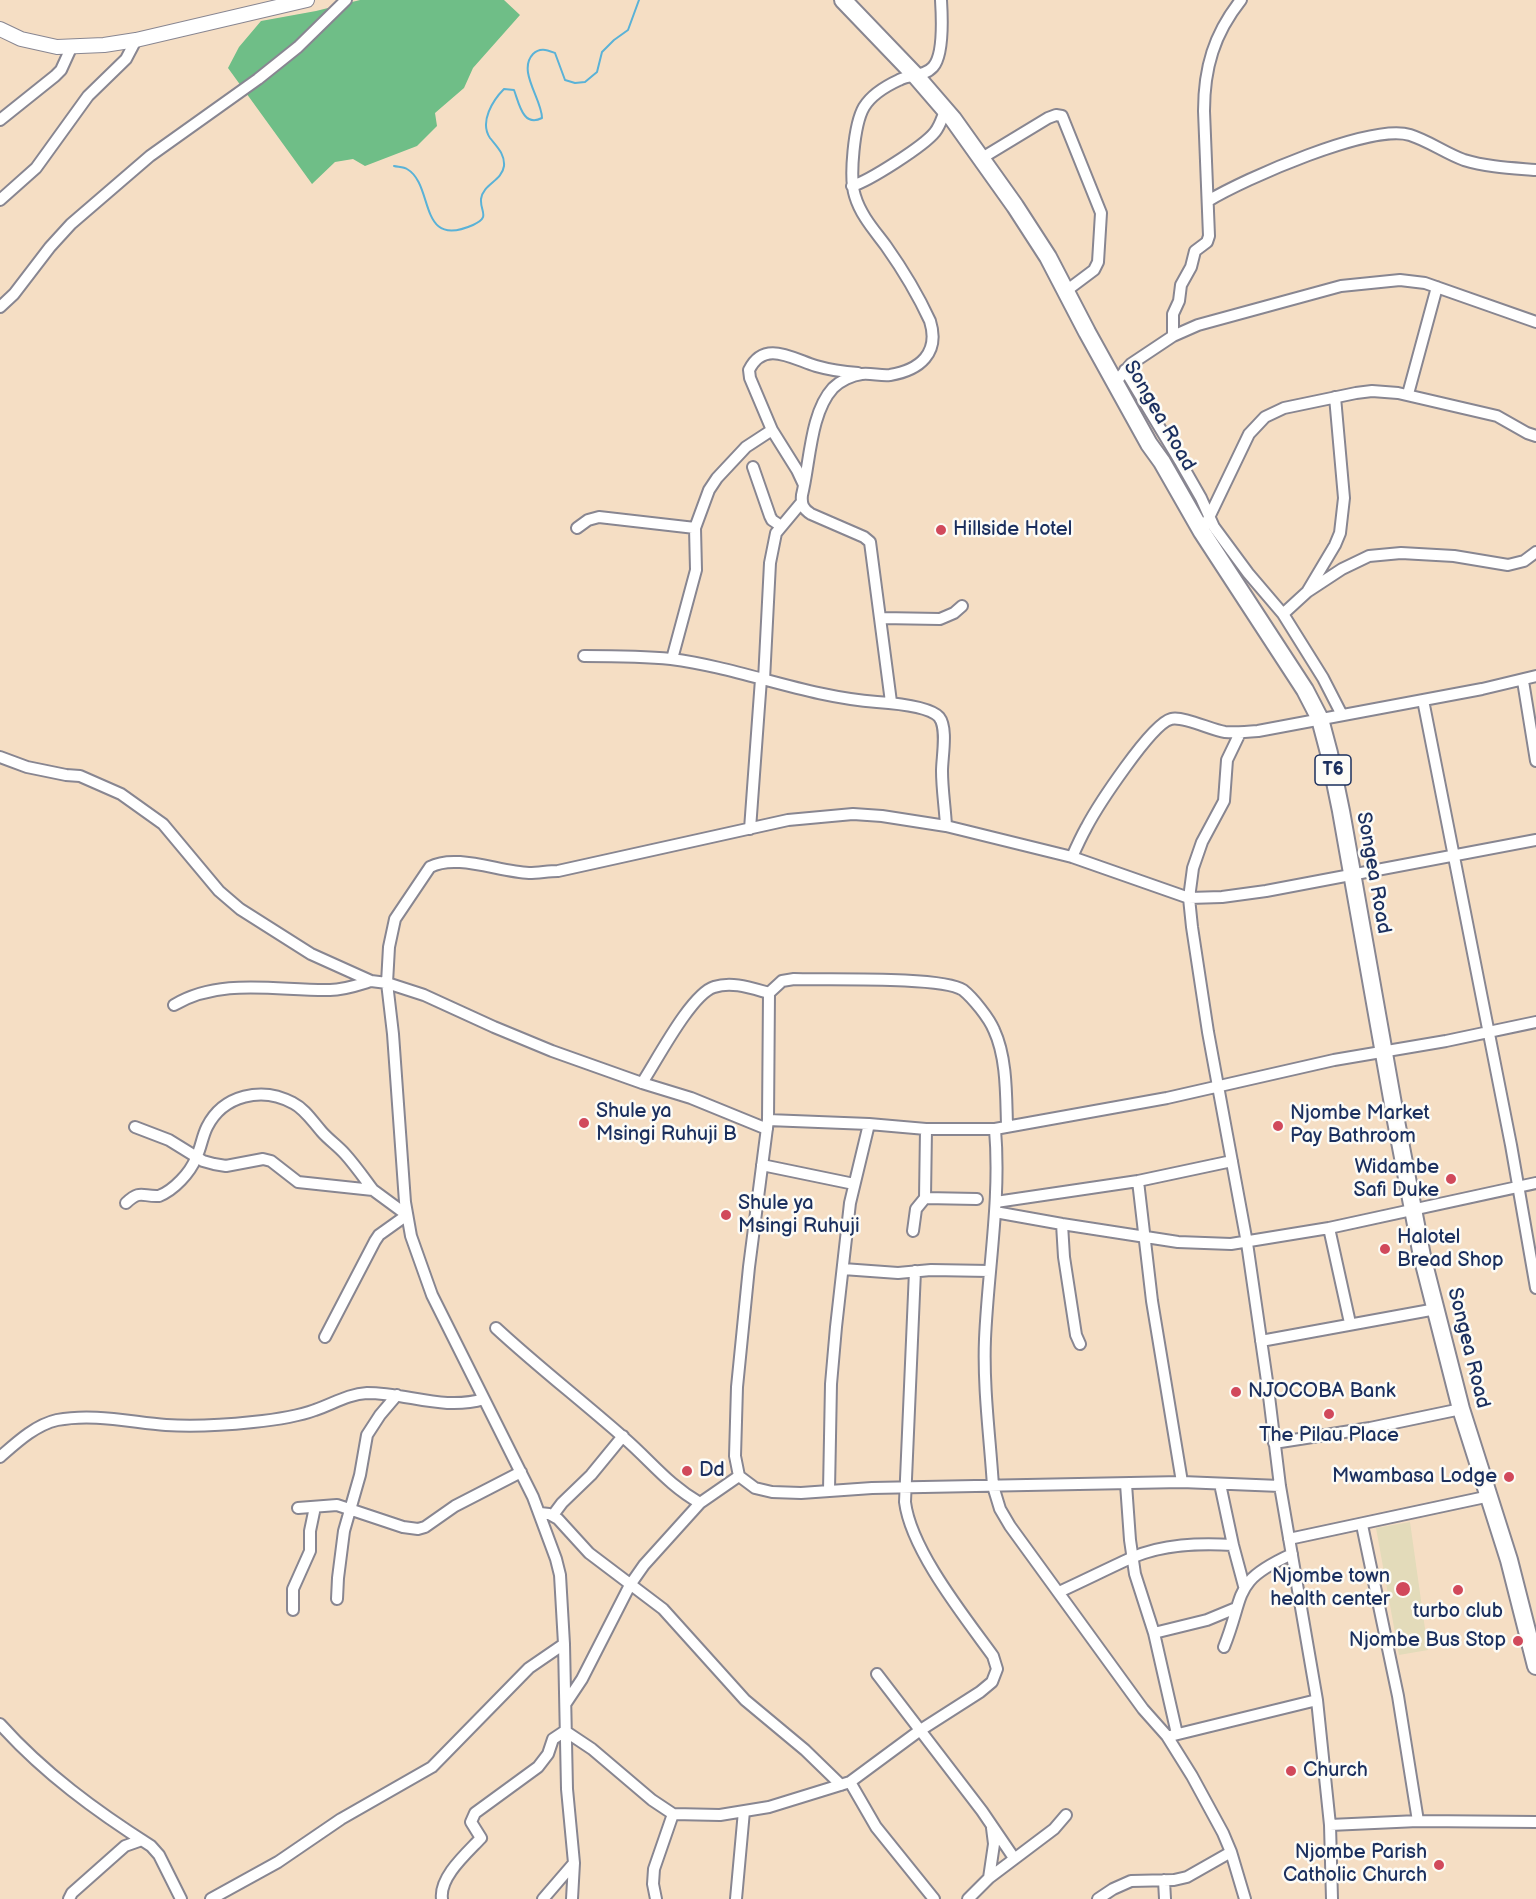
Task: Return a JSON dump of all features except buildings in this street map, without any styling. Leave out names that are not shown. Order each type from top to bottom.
[{"type":"highway","name":"Songea Road","points":[[843,0],[915,75],[945,111],[982,158],[1033,232],[1114,384],[1149,444],[1205,525],[1305,690],[1320,719],[1353,873],[1413,1210],[1461,1409],[1490,1496],[1527,1625],[1536,1666]]},
{"type":"main road","points":[[0,29],[39,44],[71,48],[136,40],[307,0]]},
{"type":"street","points":[[0,307],[14,294],[71,224],[150,156],[258,79],[298,47],[346,0]]},
{"type":"street","points":[[804,485],[772,430],[750,378],[749,370],[759,358],[774,353],[787,354],[837,371],[888,375],[909,369],[932,348],[933,330],[924,308],[903,272],[861,210],[852,186],[852,169],[859,117],[864,106],[878,91],[902,78],[925,73],[934,66],[938,56],[941,0]]},
{"type":"street","points":[[1173,336],[1173,314],[1179,301],[1181,285],[1191,267],[1195,251],[1208,240],[1204,111],[1206,78],[1216,41],[1226,19],[1241,0]]},
{"type":"street","points":[[0,200],[25,180],[40,163],[88,96],[126,58],[136,40]]},
{"type":"street","points":[[0,120],[61,70],[71,48]]},
{"type":"street","points":[[852,186],[870,179],[926,141],[936,130],[945,111]]},
{"type":"street","points":[[982,158],[1056,115],[1060,114],[1065,120],[1101,213],[1098,262],[1094,270],[1066,291]]},
{"type":"street","points":[[1208,201],[1229,189],[1288,163],[1376,135],[1408,134],[1464,160],[1511,169],[1536,170]]},
{"type":"street","points":[[1114,384],[1125,370],[1147,352],[1173,336],[1209,322],[1341,286],[1400,280],[1437,287],[1536,322]]},
{"type":"street","points":[[1408,394],[1437,287]]},
{"type":"street","points":[[1125,370],[1201,498],[1205,525],[1236,558],[1283,615],[1323,678],[1341,715]]},
{"type":"street","points":[[750,829],[770,563],[776,533],[801,503],[814,429],[823,405],[833,388],[848,378],[861,374]]},
{"type":"street","points":[[1205,525],[1244,441],[1257,424],[1284,408],[1372,392],[1408,394],[1497,416],[1536,436]]},
{"type":"street","points":[[1307,592],[1335,545],[1340,533],[1343,514],[1343,479],[1335,397]]},
{"type":"street","points":[[672,659],[696,570],[695,528],[709,490],[746,447],[772,430]]},
{"type":"street","points":[[753,467],[772,520],[781,526]]},
{"type":"street","points":[[801,503],[811,514],[864,537],[870,542],[891,702]]},
{"type":"street","points":[[577,528],[588,520],[599,517],[695,528]]},
{"type":"street","points":[[1283,615],[1307,592],[1342,569],[1369,556],[1401,554],[1454,556],[1508,565],[1524,561],[1536,552]]},
{"type":"street","points":[[881,618],[940,619],[954,613],[962,606]]},
{"type":"street","points":[[584,656],[672,659],[820,694],[891,702],[932,712],[939,717],[944,738],[942,771],[946,826]]},
{"type":"street","points":[[1072,857],[1085,829],[1106,795],[1162,724],[1172,718],[1224,732],[1240,733],[1523,681],[1536,676]]},
{"type":"street","points":[[1523,681],[1536,761]]},
{"type":"street","points":[[1423,700],[1519,1187],[1536,1288]]},
{"type":"street","points":[[1240,733],[1227,760],[1227,787],[1224,801],[1202,842],[1193,868],[1189,898],[1218,1087],[1247,1243],[1280,1486],[1317,1700],[1330,1825],[1332,1899]]},
{"type":"street","points":[[0,757],[27,767],[80,776],[121,794],[163,824],[219,891],[240,909],[311,954],[371,981],[387,983],[424,995],[526,1040],[642,1083],[767,1124],[869,1124],[926,1129],[995,1128],[1167,1098],[1334,1060],[1536,1022]]},
{"type":"street","points":[[572,1899],[574,1863],[565,1731],[564,1644],[560,1575],[554,1550],[521,1472],[432,1296],[406,1215],[393,1034],[387,983],[389,947],[395,919],[430,867],[438,862],[452,861],[529,873],[558,871],[788,820],[853,814],[946,826],[1072,857],[1189,898],[1222,897],[1266,891],[1536,840]]},
{"type":"street","points":[[1007,1125],[1001,1052],[994,1030],[986,1016],[963,990],[950,985],[927,982],[794,980],[782,981],[769,993],[767,1124],[737,1387],[735,1456],[739,1476],[755,1488],[772,1492],[801,1493],[829,1490],[1182,1482],[1280,1486]]},
{"type":"street","points":[[174,1005],[189,996],[206,991],[245,988],[332,991],[371,981]]},
{"type":"street","points":[[642,1083],[668,1040],[702,993],[714,987],[729,985],[769,993]]},
{"type":"street","points":[[126,1203],[138,1194],[143,1193],[154,1197],[164,1194],[183,1177],[197,1157],[214,1115],[233,1099],[249,1095],[282,1098],[300,1107],[344,1154],[373,1190],[406,1215]]},
{"type":"street","points":[[829,1490],[831,1384],[843,1269],[854,1184],[869,1124]]},
{"type":"street","points":[[135,1127],[169,1140],[203,1161],[226,1166],[263,1159],[271,1161],[298,1182],[373,1190]]},
{"type":"street","points":[[995,1128],[996,1207],[985,1366],[993,1486],[1000,1509],[1143,1709],[1172,1735]]},
{"type":"street","points":[[913,1232],[916,1209],[925,1198],[926,1129]]},
{"type":"street","points":[[996,1207],[1232,1161]]},
{"type":"street","points":[[762,1165],[854,1184]]},
{"type":"street","points":[[1138,1181],[1152,1301],[1182,1482]]},
{"type":"street","points":[[996,1207],[1062,1224],[1145,1237],[1198,1244],[1247,1243],[1536,1184]]},
{"type":"street","points":[[925,1198],[977,1199]]},
{"type":"street","points":[[325,1336],[375,1241],[406,1215]]},
{"type":"street","points":[[1062,1224],[1065,1268],[1076,1335],[1080,1344]]},
{"type":"street","points":[[1329,1228],[1350,1323]]},
{"type":"street","points":[[843,1269],[898,1274],[915,1271],[990,1271]]},
{"type":"street","points":[[565,1731],[592,1749],[652,1800],[673,1814],[720,1815],[769,1807],[845,1784],[992,1682],[997,1669],[993,1656],[934,1570],[918,1542],[907,1515],[906,1488],[915,1271]]},
{"type":"street","points":[[1261,1341],[1436,1309]]},
{"type":"street","points":[[496,1328],[533,1362],[623,1436],[671,1484],[700,1503]]},
{"type":"street","points":[[0,1457],[30,1433],[59,1420],[93,1417],[183,1425],[252,1422],[314,1411],[364,1393],[397,1395],[457,1405],[484,1399]]},
{"type":"street","points":[[337,1599],[340,1555],[349,1510],[360,1475],[367,1435],[372,1425],[397,1395]]},
{"type":"street","points":[[1275,1443],[1370,1428],[1461,1409]]},
{"type":"street","points":[[553,1515],[591,1475],[623,1436]]},
{"type":"street","points":[[298,1508],[337,1505],[403,1527],[418,1529],[425,1527],[455,1506],[521,1472]]},
{"type":"street","points":[[566,1704],[582,1678],[630,1584],[644,1565],[700,1503],[739,1476]]},
{"type":"street","points":[[1126,1484],[1132,1558],[1154,1633],[1172,1735],[1213,1812],[1231,1852],[1245,1899]]},
{"type":"street","points":[[1220,1484],[1244,1586]]},
{"type":"street","points":[[1289,1539],[1490,1496]]},
{"type":"street","points":[[293,1610],[293,1588],[310,1551],[310,1531],[315,1507]]},
{"type":"street","points":[[540,1513],[553,1515],[589,1554],[652,1599],[745,1700],[845,1784],[876,1827],[934,1899]]},
{"type":"street","points":[[1362,1525],[1401,1716],[1418,1821]]},
{"type":"street","points":[[1059,1592],[1132,1558],[1187,1545],[1233,1545]]},
{"type":"street","points":[[1224,1647],[1244,1586],[1268,1565],[1292,1554]]},
{"type":"street","points":[[1154,1633],[1207,1620],[1236,1608]]},
{"type":"street","points":[[211,1899],[278,1862],[341,1819],[432,1767],[529,1668],[564,1644]]},
{"type":"street","points":[[877,1674],[992,1825],[1014,1858]]},
{"type":"street","points":[[1172,1735],[1317,1700]]},
{"type":"street","points":[[0,1724],[23,1750],[53,1777],[155,1850],[181,1899]]},
{"type":"street","points":[[442,1899],[441,1888],[447,1876],[481,1838],[471,1822],[475,1813],[538,1767],[548,1754],[553,1739],[565,1731]]},
{"type":"street","points":[[736,1899],[744,1811]]},
{"type":"street","points":[[656,1899],[653,1884],[654,1869],[673,1814]]},
{"type":"street","points":[[968,1899],[989,1878],[1054,1829],[1066,1815]]},
{"type":"street","points":[[1330,1825],[1418,1821],[1536,1822]]},
{"type":"street","points":[[989,1878],[994,1844],[992,1825]]},
{"type":"street","points":[[69,1899],[72,1893],[125,1846],[142,1840]]},
{"type":"street","points":[[1098,1899],[1131,1881],[1187,1877],[1231,1852]]},
{"type":"street","points":[[543,1899],[574,1863]]},
{"type":"street","points":[[1164,1880],[1165,1899]]},
{"type":"shaded area","name":"Njombe town health center","points":[[1410,1522],[1428,1650],[1399,1655],[1376,1528]]},
{"type":"green space","points":[[360,0],[504,0],[520,15],[473,68],[464,88],[435,113],[437,126],[417,146],[365,166],[353,159],[335,162],[312,184],[228,68],[239,47],[261,21]]},
{"type":"waterway","points":[[394,166],[406,168],[416,177],[435,222],[443,229],[455,230],[478,222],[483,217],[482,194],[500,175],[504,166],[502,154],[490,138],[486,125],[489,112],[496,99],[504,89],[514,90],[526,117],[530,120],[542,118],[529,77],[529,61],[533,54],[541,50],[555,53],[565,80],[575,83],[585,82],[597,72],[602,52],[628,30],[639,0]]},
{"type":"place","name":"Hillside Hotel","points":[[941,530]]},
{"type":"place","name":"Shule ya Msingi Ruhuji B","points":[[584,1123]]},
{"type":"place","name":"Njombe Market Pay Bathroom","points":[[1278,1126]]},
{"type":"place","name":"Widambe Safi Duke","points":[[1451,1179]]},
{"type":"place","name":"Shule ya Msingi Ruhuji","points":[[726,1215]]},
{"type":"place","name":"Halotel Bread Shop","points":[[1385,1249]]},
{"type":"place","name":"NJOCOBA Bank","points":[[1236,1392]]},
{"type":"place","name":"The Pilau Place","points":[[1329,1414]]},
{"type":"place","name":"Dd","points":[[687,1471]]},
{"type":"place","name":"Mwambasa Lodge","points":[[1509,1477]]},
{"type":"place","name":"Njombe town health center","points":[[1403,1589]]},
{"type":"place","name":"turbo club","points":[[1458,1590]]},
{"type":"place","name":"Njombe Bus Stop","points":[[1518,1641]]},
{"type":"place","name":"Church","points":[[1291,1771]]},
{"type":"place","name":"Njombe Parish Catholic Church","points":[[1439,1865]]}]
